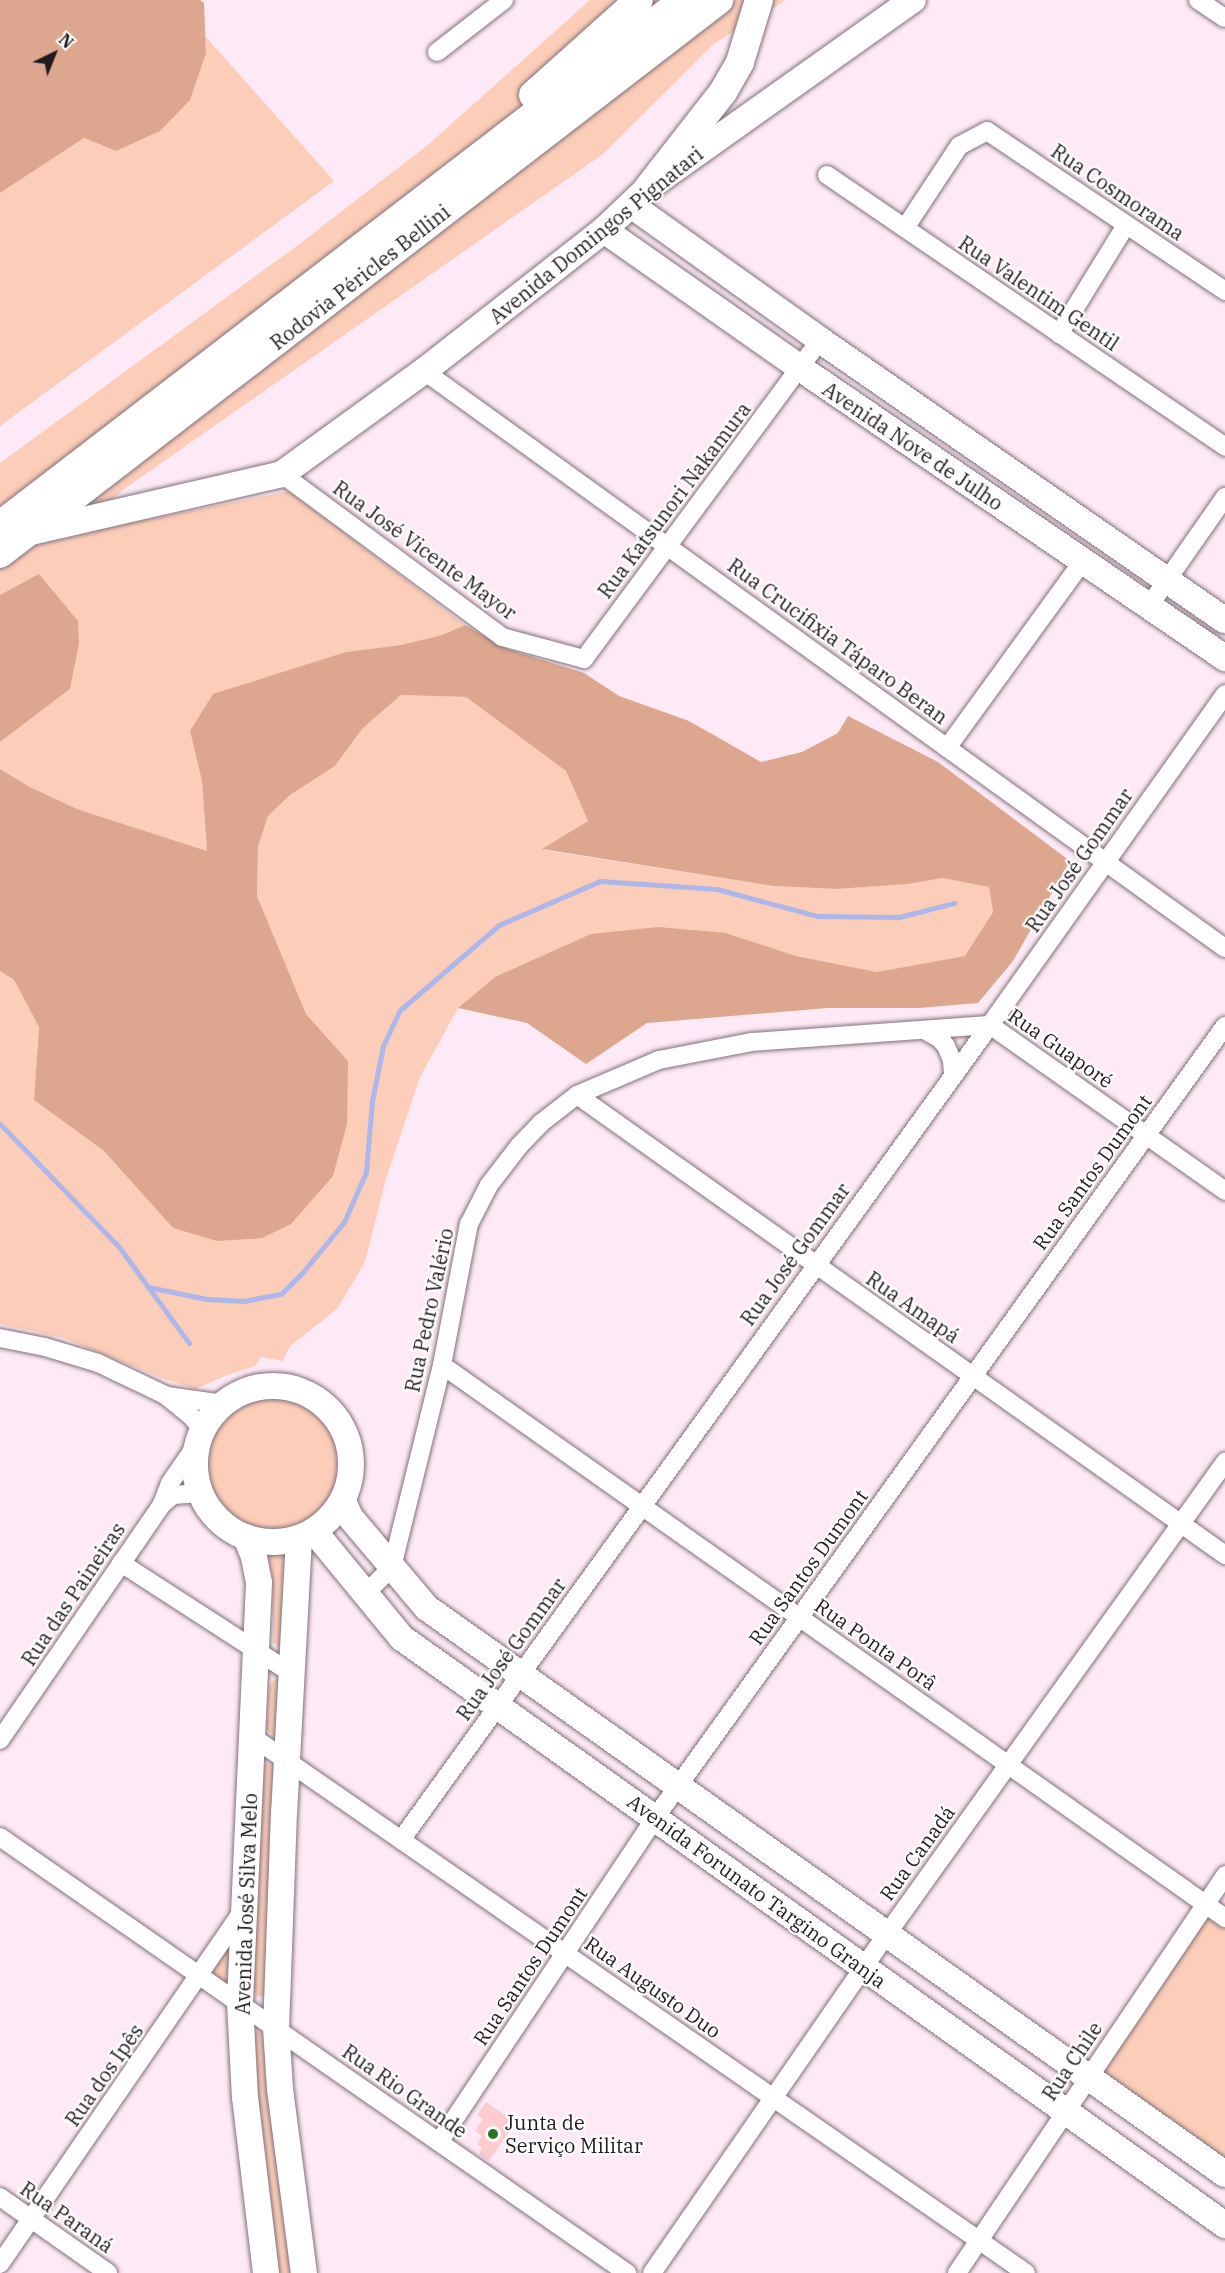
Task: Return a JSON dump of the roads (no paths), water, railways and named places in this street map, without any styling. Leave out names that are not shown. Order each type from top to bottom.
[{"type":"main road","points":[[358,252],[639,0]]},
{"type":"main road","name":"Rodovia Péricles Bellini","points":[[0,525],[683,0]]},
{"type":"main road","name":"Rodovia Péricles Bellini","points":[[0,554],[719,0]]},
{"type":"main road","points":[[640,197],[723,92],[741,62],[759,0]]},
{"type":"street","points":[[437,51],[504,0]]},
{"type":"street","name":"Avenida Domingos Pignatari","points":[[282,474],[424,371],[604,230],[640,197],[913,0]]},
{"type":"street","points":[[1198,0],[1225,18]]},
{"type":"street","name":"Rua Cosmorama","points":[[904,228],[959,146],[987,131],[1225,291]]},
{"type":"street","name":"Rua Valentim Gentil","points":[[827,175],[1225,447]]},
{"type":"street","name":"Avenida Nove de Julho","points":[[640,197],[820,340],[1225,620]]},
{"type":"street","points":[[1059,334],[1126,225]]},
{"type":"street","name":"Avenida Nove de Julho","points":[[604,230],[800,368],[1225,658]]},
{"type":"street","name":"Rua Katsunori Nakamura","points":[[584,659],[820,340]]},
{"type":"street","name":"Rua Crucifixia Táparo Beran","points":[[424,371],[1225,948]]},
{"type":"street","points":[[27,533],[282,474]]},
{"type":"street","name":"Rua José Vicente Mayor","points":[[282,474],[502,637],[584,659]]},
{"type":"street","points":[[1149,606],[1225,497]]},
{"type":"street","points":[[947,748],[1083,561]]},
{"type":"street","name":"Rua José Gommar","points":[[401,1840],[990,1025],[1225,694]]},
{"type":"street","name":"Rua Pedro Valério","points":[[392,1567],[442,1365],[469,1224],[489,1185],[519,1146],[541,1123],[577,1095],[659,1060],[752,1042],[990,1025]]},
{"type":"street","name":"Rua Guaporé","points":[[990,1025],[1225,1191]]},
{"type":"street","name":"Rua Santos Dumont","points":[[440,2142],[655,1818],[1225,1026]]},
{"type":"street","points":[[924,1030],[940,1039],[946,1046],[952,1060],[953,1075]]},
{"type":"street","name":"Rua Amapá","points":[[577,1095],[1225,1555]]},
{"type":"street","points":[[0,1338],[45,1347],[98,1363],[165,1395],[191,1416],[201,1436]]},
{"type":"street","name":"Rua Ponta Porâ","points":[[442,1365],[1225,1918]]},
{"type":"street","points":[[266,1386],[290,1388],[318,1401],[331,1411],[344,1431],[351,1454],[350,1478],[343,1501],[330,1517],[306,1534],[263,1541],[246,1537],[227,1527],[212,1512],[201,1493],[195,1459],[201,1436],[223,1404],[243,1392],[266,1386]]},
{"type":"street","points":[[165,1395],[223,1404]]},
{"type":"street","name":"Rua das Paineiras","points":[[0,1740],[162,1504],[170,1483],[201,1436]]},
{"type":"street","name":"Rua Canadá","points":[[652,2273],[887,1934],[1225,1462]]},
{"type":"street","points":[[162,1504],[173,1495],[201,1493]]},
{"type":"street","name":"Avenida Forunato Targino Granja","points":[[343,1501],[350,1517],[427,1608],[1225,2174]]},
{"type":"street","name":"Avenida Forunato Targino Granja","points":[[306,1534],[366,1593],[402,1638],[1225,2225]]},
{"type":"street","name":"Avenida José Silva Melo","points":[[304,2273],[280,2090],[276,2028],[291,1673],[306,1534]]},
{"type":"street","name":"Avenida José Silva Melo","points":[[246,1537],[254,1557],[259,1583],[254,1738],[243,1910],[240,2003],[245,2097],[266,2273]]},
{"type":"street","points":[[121,1563],[291,1673]]},
{"type":"street","points":[[366,1593],[392,1567]]},
{"type":"street","name":"Rua Augusto Duo","points":[[254,1738],[1026,2273]]},
{"type":"street","points":[[0,1837],[240,2003]]},
{"type":"street","name":"Rua Chile","points":[[957,2273],[1225,1875]]},
{"type":"street","name":"Rua dos Ipês","points":[[0,2264],[243,1910]]},
{"type":"street","name":"Rua Rio Grande","points":[[240,2003],[627,2273]]},
{"type":"street","name":"Rua Paraná","points":[[0,2197],[108,2273]]},
{"type":"waterway","points":[[148,1287],[207,1299],[244,1301],[281,1294],[302,1273],[344,1222],[366,1172],[372,1101],[383,1046],[399,1011],[499,925],[600,881],[717,889],[817,916],[899,917],[954,903]]},
{"type":"waterway","points":[[0,1124],[119,1247],[189,1343]]},
{"type":"place","name":"Junta de Serviço Militar","points":[[493,2134]]}]
